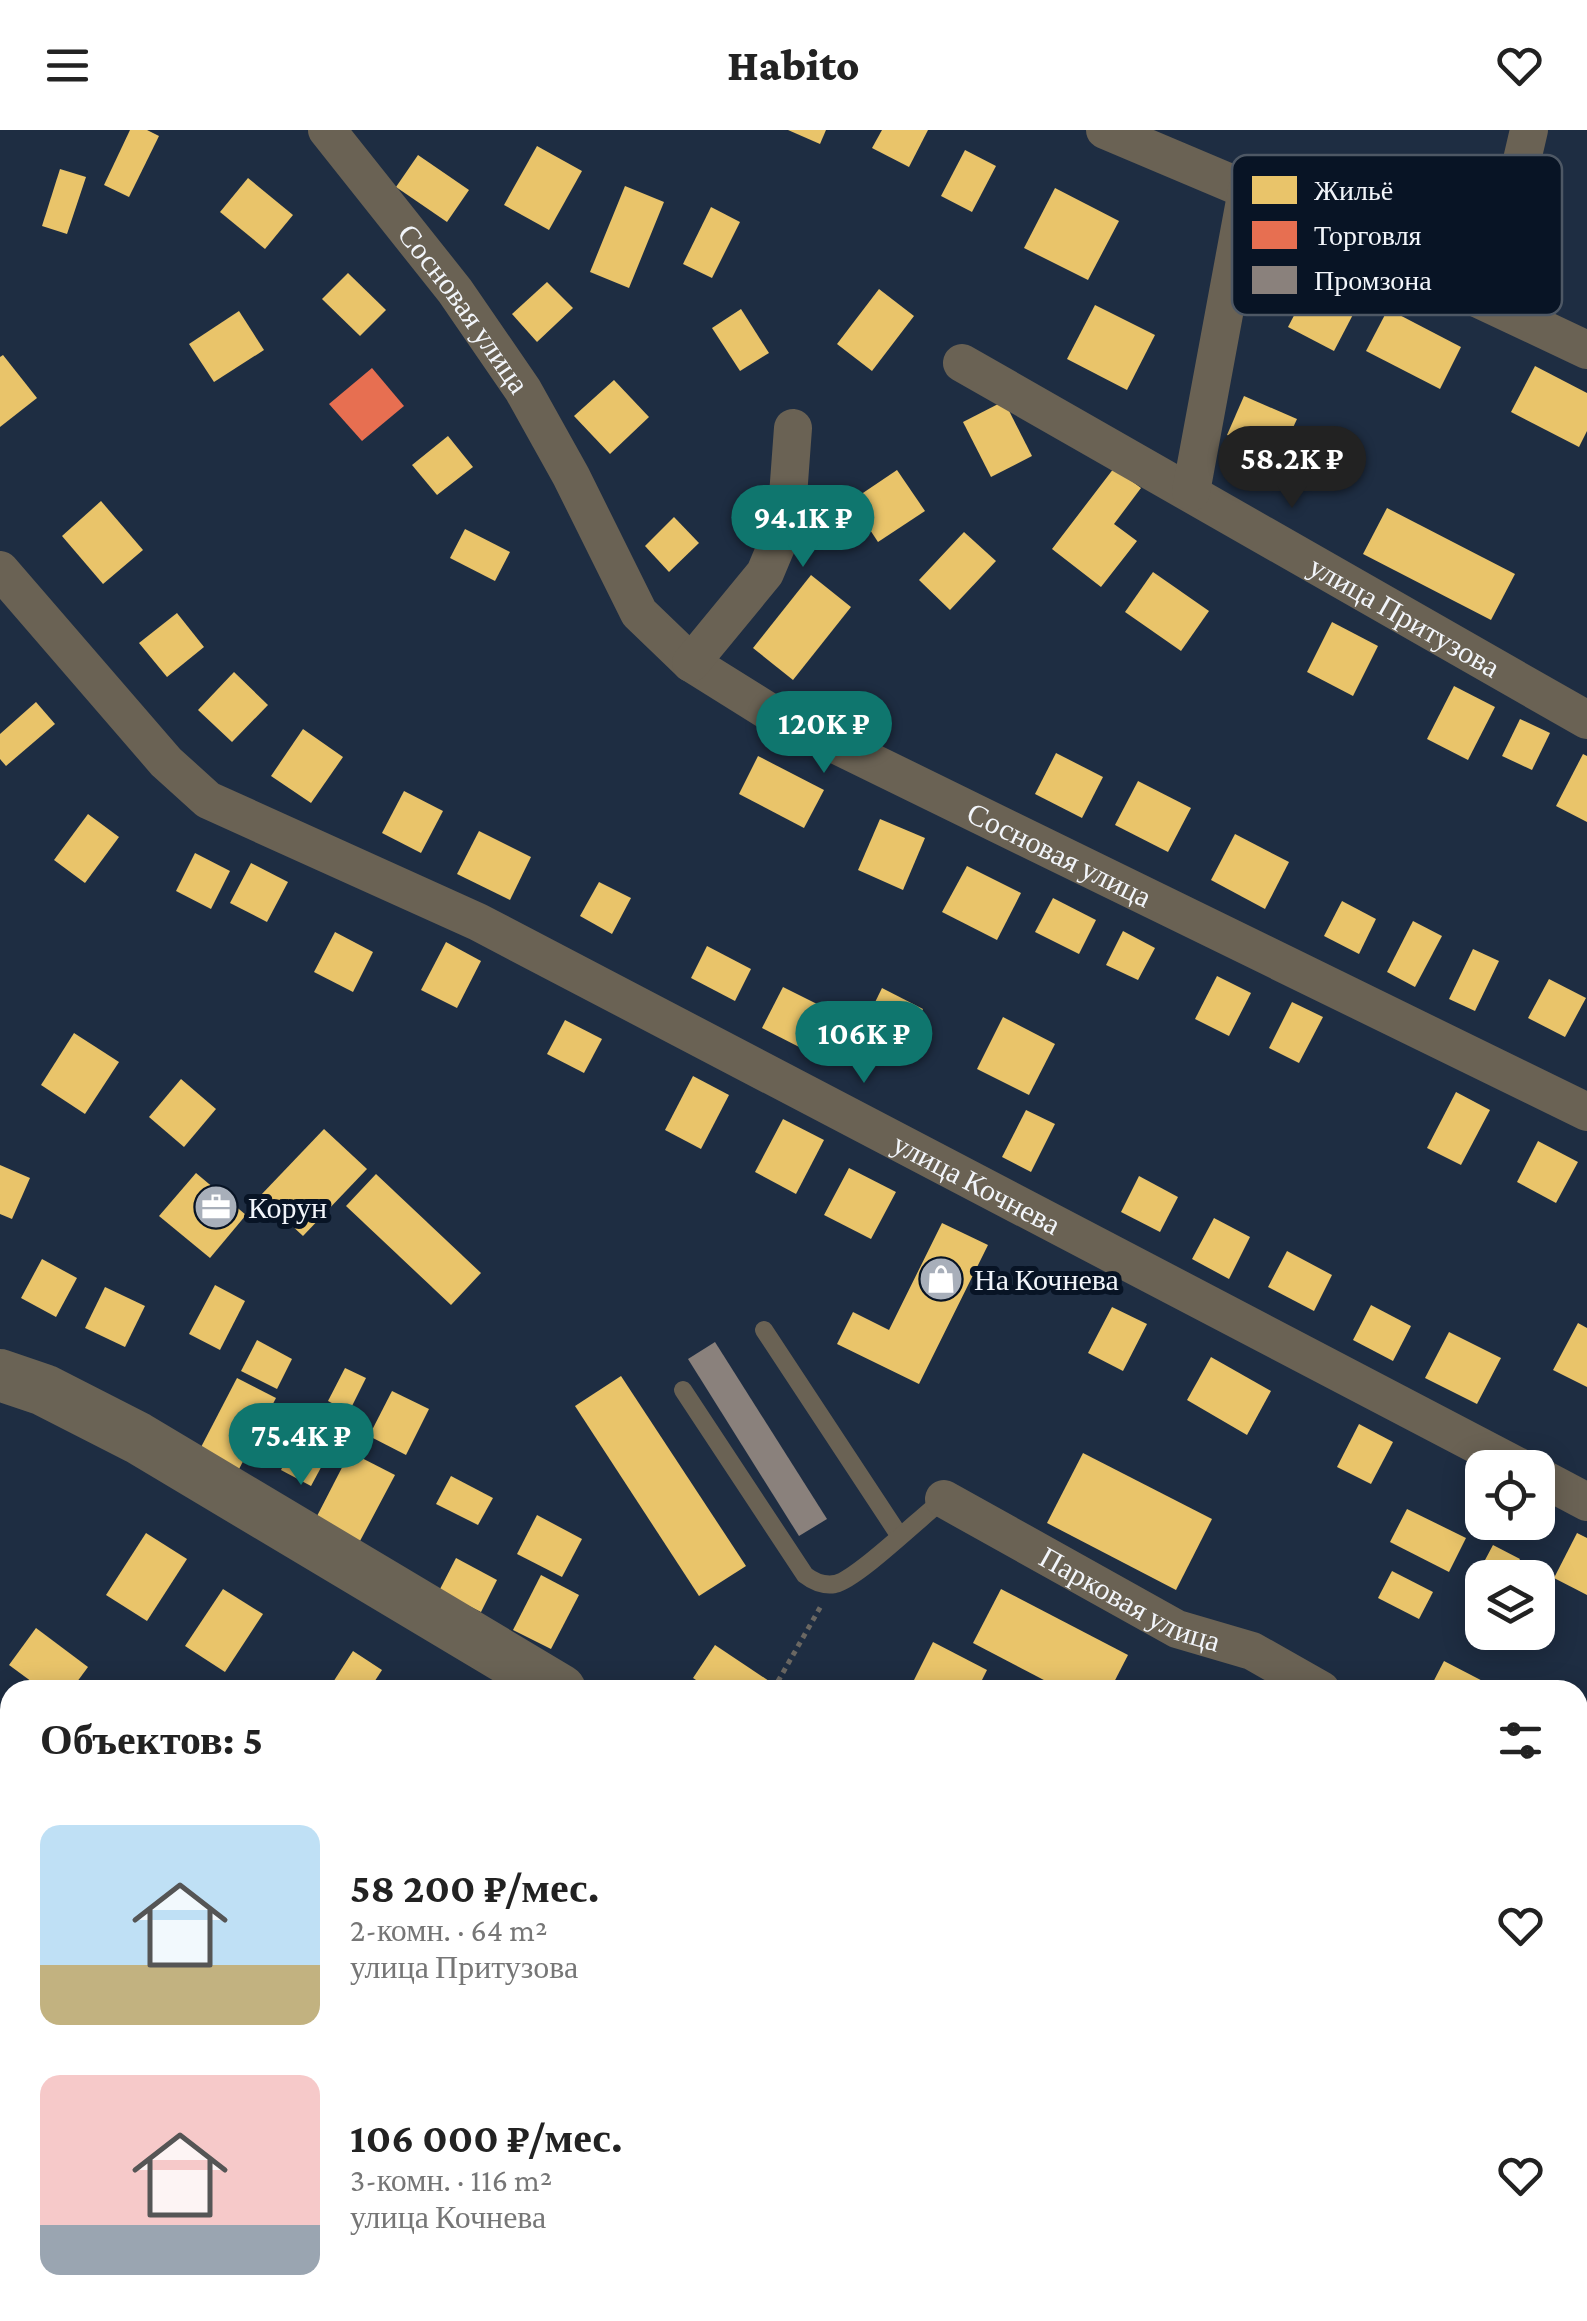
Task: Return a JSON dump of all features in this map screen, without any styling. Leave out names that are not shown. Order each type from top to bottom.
[{"type":"main road","points":[[0,1374],[44,1390],[138,1438],[543,1680]]},
{"type":"street","name":"Сосновая улица","points":[[328,130],[456,291],[523,390],[638,613],[692,663],[772,713],[1587,1112]]},
{"type":"street","points":[[1104,130],[1232,184]]},
{"type":"street","points":[[1523,155],[1529,130]]},
{"type":"street","points":[[1191,492],[1232,271]]},
{"type":"street","points":[[1513,315],[1587,350]]},
{"type":"street","name":"улица Притузова","points":[[962,362],[1587,720]]},
{"type":"street","points":[[692,663],[766,573],[786,522],[793,428]]},
{"type":"street","name":"улица Кочнева","points":[[0,570],[166,762],[208,800],[478,922],[1487,1450]]},
{"type":"street","points":[[1555,1485],[1587,1502]]},
{"type":"street","name":"Парковая улица","points":[[944,1499],[1177,1629],[1252,1651],[1303,1680]]},
{"type":"lane","points":[[764,1330],[899,1535]]},
{"type":"lane","points":[[683,1390],[805,1575],[815,1583],[834,1584],[853,1577],[944,1499]]},
{"type":"path","points":[[778,1680],[834,1584]]},
{"type":"building: Жильё","points":[[130,130],[147,130],[159,136],[129,197],[104,185]]},
{"type":"building: Жильё","points":[[788,130],[826,130],[820,144]]},
{"type":"building: Жильё","points":[[882,130],[928,130],[909,167],[872,148]]},
{"type":"building: Жильё","points":[[537,146],[582,171],[549,230],[504,205]]},
{"type":"building: Жильё","points":[[965,150],[996,166],[972,212],[941,196]]},
{"type":"building: Жильё","points":[[418,155],[469,190],[447,222],[396,187]]},
{"type":"building: Жильё","points":[[60,169],[86,177],[67,234],[42,226]]},
{"type":"building: Жильё","points":[[248,178],[293,215],[265,249],[220,212]]},
{"type":"building: Жильё","points":[[625,186],[664,202],[629,288],[590,272]]},
{"type":"building: Жильё","points":[[1055,188],[1119,221],[1088,280],[1024,248]]},
{"type":"building: Жильё","points":[[711,207],[740,222],[712,278],[683,264]]},
{"type":"building: Жильё","points":[[348,273],[386,310],[360,336],[322,299]]},
{"type":"building: Жильё","points":[[547,282],[573,308],[537,342],[512,314]]},
{"type":"building: Жильё","points":[[879,289],[914,316],[872,371],[837,344]]},
{"type":"building: Жильё","points":[[1095,305],[1155,335],[1127,390],[1067,359]]},
{"type":"building: Жильё","points":[[741,309],[769,353],[740,371],[712,328]]},
{"type":"building: Жильё","points":[[239,311],[264,350],[214,382],[189,344]]},
{"type":"building: Жильё","points":[[1294,315],[1353,315],[1334,351],[1288,327]]},
{"type":"building: Жильё","points":[[1385,315],[1400,315],[1461,347],[1440,389],[1366,351]]},
{"type":"building: Жильё","points":[[3,355],[37,398],[0,427],[0,357]]},
{"type":"building: Жильё","points":[[1535,366],[1587,393],[1587,431],[1579,447],[1511,412]]},
{"type":"building: Жильё","points":[[614,380],[649,417],[610,454],[574,416]]},
{"type":"building: Жильё","points":[[1244,396],[1297,419],[1279,458],[1227,435]]},
{"type":"building: Жильё","points":[[1004,401],[1032,456],[991,477],[963,422]]},
{"type":"building: Жильё","points":[[448,436],[473,467],[437,495],[412,465]]},
{"type":"building: Жильё","points":[[1114,468],[1141,488],[1114,524],[1137,541],[1101,587],[1052,549]]},
{"type":"building: Жильё","points":[[897,470],[925,511],[878,542],[851,501]]},
{"type":"building: Жильё","points":[[101,501],[143,550],[103,584],[62,536]]},
{"type":"building: Жильё","points":[[1387,508],[1515,574],[1491,620],[1363,554]]},
{"type":"building: Жильё","points":[[674,517],[699,543],[669,572],[645,546]]},
{"type":"building: Жильё","points":[[465,529],[510,552],[495,581],[450,558]]},
{"type":"building: Жильё","points":[[964,532],[996,561],[950,610],[919,580]]},
{"type":"building: Жильё","points":[[1153,572],[1209,611],[1181,651],[1125,612]]},
{"type":"building: Жильё","points":[[811,575],[851,607],[793,680],[753,648]]},
{"type":"building: Жильё","points":[[177,613],[204,647],[167,677],[139,643]]},
{"type":"building: Жильё","points":[[1332,622],[1378,646],[1353,696],[1307,672]]},
{"type":"building: Жильё","points":[[234,672],[268,705],[232,742],[198,710]]},
{"type":"building: Жильё","points":[[1454,686],[1495,707],[1468,760],[1427,739]]},
{"type":"building: Жильё","points":[[36,702],[55,724],[6,766],[0,759],[0,734]]},
{"type":"building: Жильё","points":[[1520,719],[1550,733],[1532,770],[1502,756]]},
{"type":"building: Жильё","points":[[303,729],[343,757],[311,803],[271,776]]},
{"type":"building: Жильё","points":[[1056,753],[1103,777],[1082,818],[1035,794]]},
{"type":"building: Жильё","points":[[1583,754],[1587,756],[1587,822],[1556,806]]},
{"type":"building: Жильё","points":[[758,756],[824,790],[804,828],[739,794]]},
{"type":"building: Жильё","points":[[1138,781],[1191,808],[1168,852],[1115,825]]},
{"type":"building: Жильё","points":[[404,791],[443,811],[421,853],[382,833]]},
{"type":"building: Жильё","points":[[88,814],[119,837],[85,883],[54,860]]},
{"type":"building: Жильё","points":[[880,819],[925,838],[903,890],[858,870]]},
{"type":"building: Жильё","points":[[479,831],[531,857],[510,900],[457,874]]},
{"type":"building: Жильё","points":[[1235,834],[1289,862],[1265,909],[1211,880]]},
{"type":"building: Жильё","points":[[195,853],[230,871],[211,909],[176,891]]},
{"type":"building: Жильё","points":[[251,863],[288,882],[267,922],[230,903]]},
{"type":"building: Жильё","points":[[967,866],[1021,893],[997,940],[942,912]]},
{"type":"building: Жильё","points":[[599,882],[631,898],[612,934],[580,916]]},
{"type":"building: Жильё","points":[[1053,898],[1096,920],[1079,954],[1035,932]]},
{"type":"building: Жильё","points":[[1342,901],[1376,919],[1359,954],[1324,936]]},
{"type":"building: Жильё","points":[[1413,921],[1442,936],[1415,987],[1387,972]]},
{"type":"building: Жильё","points":[[1123,931],[1155,948],[1138,980],[1106,965]]},
{"type":"building: Жильё","points":[[335,932],[373,952],[353,992],[314,972]]},
{"type":"building: Жильё","points":[[446,942],[481,961],[457,1008],[421,990]]},
{"type":"building: Жильё","points":[[707,946],[751,969],[735,1001],[691,978]]},
{"type":"building: Жильё","points":[[1473,949],[1499,961],[1475,1011],[1449,999]]},
{"type":"building: Жильё","points":[[1217,976],[1251,993],[1229,1036],[1195,1019]]},
{"type":"building: Жильё","points":[[1549,979],[1586,998],[1565,1037],[1528,1018]]},
{"type":"building: Жильё","points":[[783,987],[827,1009],[805,1050],[762,1028]]},
{"type":"building: Жильё","points":[[882,988],[923,1009],[900,1054],[860,1033]]},
{"type":"building: Жильё","points":[[1292,1002],[1323,1017],[1299,1063],[1269,1048]]},
{"type":"building: Жильё","points":[[1003,1017],[1055,1044],[1029,1095],[977,1069]]},
{"type":"building: Жильё","points":[[565,1020],[602,1039],[584,1073],[547,1054]]},
{"type":"building: Жильё","points":[[74,1033],[119,1062],[85,1114],[41,1085]]},
{"type":"building: Жильё","points":[[693,1076],[729,1095],[701,1149],[665,1130]]},
{"type":"building: Жильё","points":[[181,1079],[216,1109],[184,1147],[149,1117]]},
{"type":"building: Жильё","points":[[1456,1092],[1490,1110],[1461,1165],[1427,1148]]},
{"type":"building: Жильё","points":[[1026,1110],[1055,1124],[1031,1172],[1002,1157]]},
{"type":"building: Жильё","points":[[783,1119],[824,1140],[796,1194],[755,1172]]},
{"type":"building: Жильё","points":[[324,1129],[367,1169],[303,1236],[260,1196]]},
{"type":"building: Жильё","points":[[1538,1141],[1578,1162],[1556,1203],[1517,1182]]},
{"type":"building: Жильё","points":[[0,1165],[30,1178],[12,1219],[0,1214]]},
{"type":"building: Жильё","points":[[849,1168],[896,1192],[871,1239],[824,1215]]},
{"type":"building: Жильё","points":[[196,1173],[246,1215],[210,1258],[159,1216]]},
{"type":"building: Жильё","points":[[376,1174],[481,1273],[451,1305],[346,1206]]},
{"type":"building: Жильё","points":[[1139,1176],[1178,1197],[1160,1232],[1121,1212]]},
{"type":"building: Жильё","points":[[1214,1218],[1250,1237],[1229,1279],[1192,1259]]},
{"type":"building: Жильё","points":[[942,1223],[988,1245],[919,1384],[837,1344],[853,1312],[889,1330]]},
{"type":"building: Жильё","points":[[1287,1251],[1332,1275],[1314,1311],[1268,1287]]},
{"type":"building: Жильё","points":[[42,1259],[77,1278],[56,1317],[21,1298]]},
{"type":"building: Жильё","points":[[215,1285],[245,1301],[220,1350],[189,1334]]},
{"type":"building: Жильё","points":[[105,1287],[145,1306],[125,1347],[85,1328]]},
{"type":"building: Жильё","points":[[1371,1305],[1411,1326],[1393,1361],[1353,1340]]},
{"type":"building: Жильё","points":[[1112,1307],[1147,1324],[1123,1371],[1088,1353]]},
{"type":"building: Жильё","points":[[1578,1323],[1587,1328],[1587,1387],[1553,1370]]},
{"type":"building: Жильё","points":[[1449,1332],[1501,1358],[1477,1404],[1425,1378]]},
{"type":"building: Жильё","points":[[257,1340],[292,1359],[277,1389],[241,1371]]},
{"type":"building: Жильё","points":[[1211,1357],[1271,1391],[1247,1435],[1187,1400]]},
{"type":"building: Жильё","points":[[345,1368],[366,1378],[349,1412],[328,1401]]},
{"type":"building: Жильё","points":[[621,1376],[746,1566],[699,1596],[575,1406]]},
{"type":"building: Жильё","points":[[237,1378],[276,1398],[238,1471],[199,1451]]},
{"type":"building: Жильё","points":[[392,1391],[429,1409],[406,1455],[369,1436]]},
{"type":"building: Жильё","points":[[1359,1424],[1393,1442],[1371,1484],[1337,1467]]},
{"type":"building: Жильё","points":[[301,1431],[332,1447],[311,1486],[281,1470]]},
{"type":"building: Жильё","points":[[350,1452],[395,1475],[360,1541],[316,1518]]},
{"type":"building: Жильё","points":[[1083,1453],[1212,1519],[1176,1590],[1047,1523]]},
{"type":"building: Жильё","points":[[451,1476],[493,1498],[478,1525],[436,1504]]},
{"type":"building: Жильё","points":[[1407,1509],[1465,1538],[1449,1572],[1390,1542]]},
{"type":"building: Жильё","points":[[537,1515],[582,1539],[562,1577],[517,1554]]},
{"type":"building: Жильё","points":[[146,1533],[187,1559],[147,1621],[106,1595]]},
{"type":"building: Жильё","points":[[1577,1533],[1587,1538],[1587,1595],[1555,1576]]},
{"type":"building: Жильё","points":[[1493,1545],[1520,1559],[1519,1560],[1485,1560]]},
{"type":"building: Жильё","points":[[456,1558],[497,1580],[481,1612],[439,1591]]},
{"type":"building: Жильё","points":[[1392,1571],[1433,1592],[1419,1619],[1378,1598]]},
{"type":"building: Жильё","points":[[541,1575],[579,1595],[551,1649],[513,1630]]},
{"type":"building: Жильё","points":[[223,1589],[263,1614],[225,1672],[185,1646]]},
{"type":"building: Жильё","points":[[1001,1589],[1128,1655],[1115,1680],[1044,1680],[973,1643]]},
{"type":"building: Жильё","points":[[36,1628],[88,1667],[78,1680],[29,1680],[9,1665]]},
{"type":"building: Жильё","points":[[933,1642],[987,1670],[982,1680],[914,1680]]},
{"type":"building: Жильё","points":[[715,1645],[768,1680],[696,1680],[693,1678]]},
{"type":"building: Жильё","points":[[353,1651],[382,1670],[376,1680],[334,1680]]},
{"type":"building: Жильё","points":[[1444,1661],[1481,1680],[1434,1680]]},
{"type":"building: Торговля","points":[[372,368],[404,406],[362,441],[329,404]]},
{"type":"building: Промзона","points":[[715,1342],[827,1519],[799,1536],[688,1359]]},
{"type":"place","name":"Корун","points":[[216,1207]]},
{"type":"place","name":"На Кочнева","points":[[941,1279]]}]
